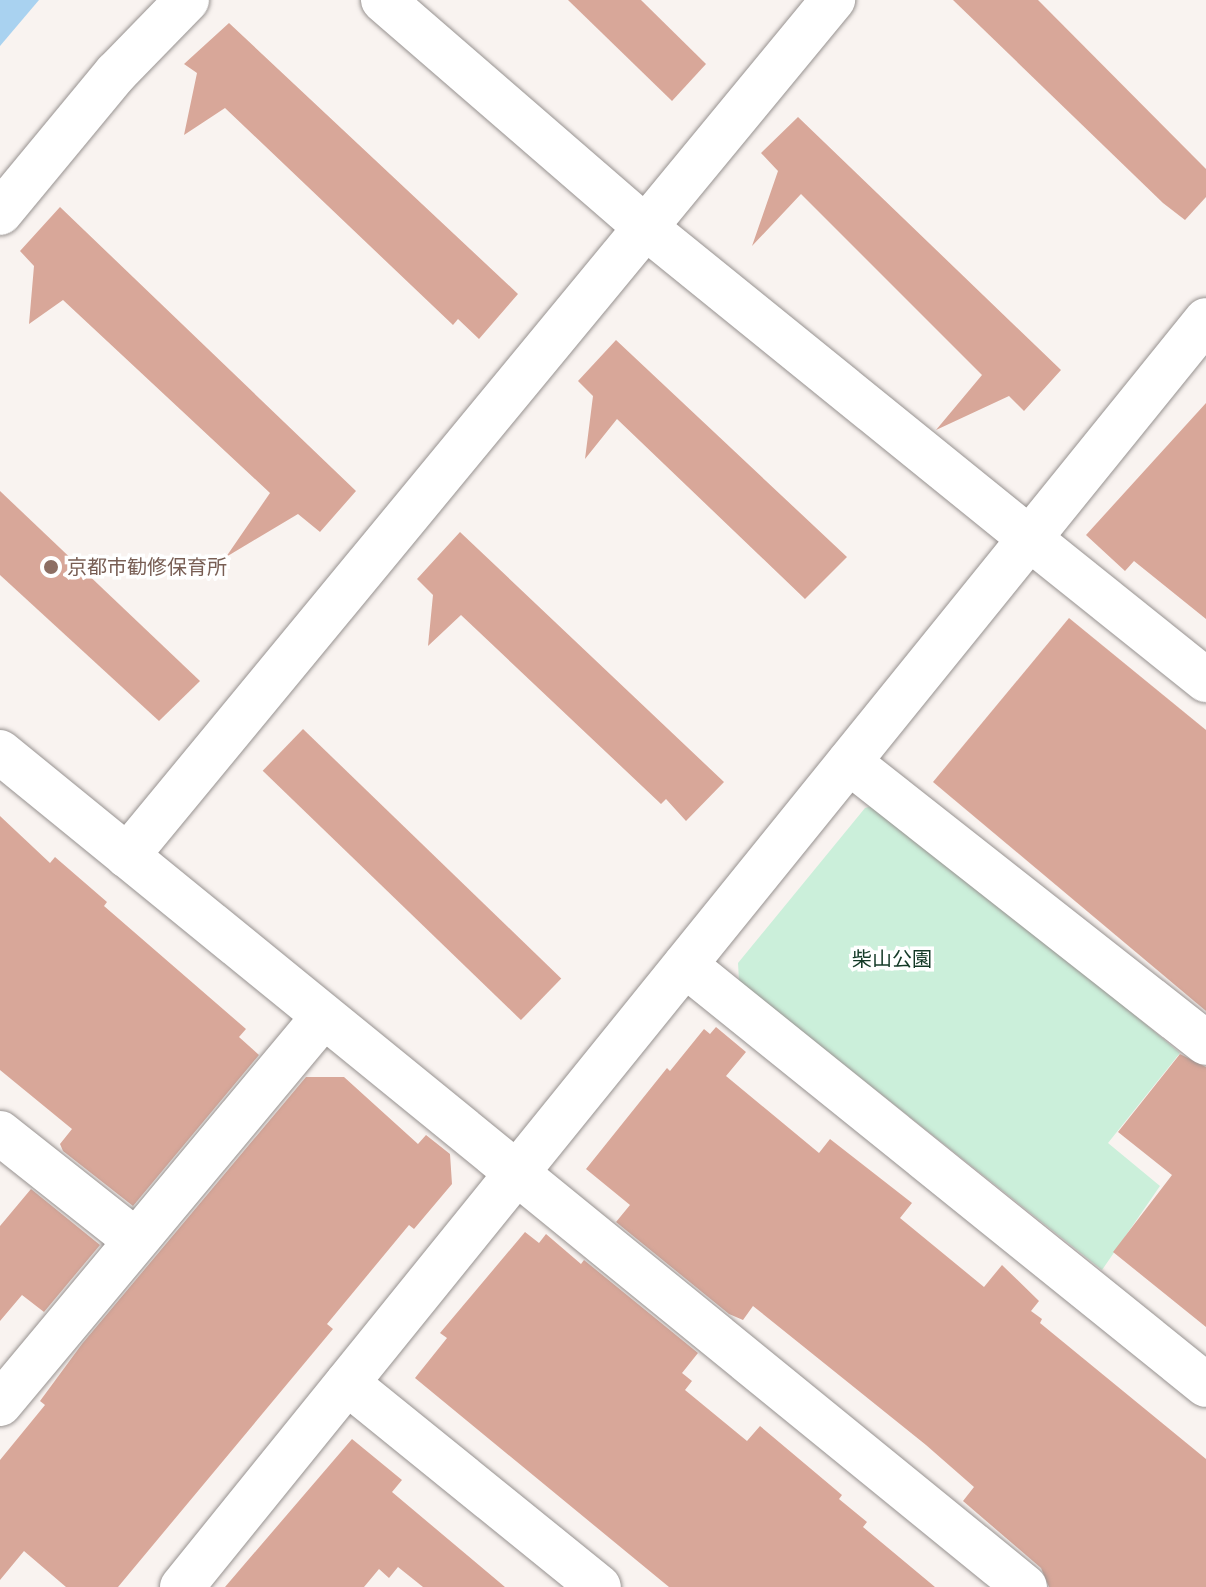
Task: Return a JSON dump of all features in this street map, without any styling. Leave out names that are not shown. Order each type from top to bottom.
[{"type":"street","points":[[0,213],[116,73],[187,0]]},
{"type":"street","points":[[383,0],[645,227],[1206,680]]},
{"type":"street","points":[[127,856],[833,0]]},
{"type":"street","points":[[182,1587],[1030,539],[1202,332]]},
{"type":"street","points":[[0,752],[1025,1587]]},
{"type":"street","points":[[849,762],[1206,1043]]},
{"type":"street","points":[[685,965],[1206,1385]]},
{"type":"street","points":[[0,1404],[323,1017]]},
{"type":"street","points":[[0,1133],[135,1240]]},
{"type":"street","points":[[347,1383],[599,1587]]},
{"type":"green space","name":"柴山公園","points":[[882,803],[1180,1053],[1108,1143],[1160,1186],[1102,1270],[739,981],[738,963],[865,808]]},
{"type":"water","points":[[0,0],[39,0],[0,46]]},
{"type":"building","points":[[568,0],[641,0],[706,64],[672,101]]},
{"type":"building","points":[[953,0],[1038,0],[1206,169],[1206,197],[1185,220],[1163,203]]},
{"type":"building","points":[[229,23],[518,294],[479,339],[458,319],[453,325],[225,108],[184,135],[197,73],[184,64]]},
{"type":"building","points":[[798,117],[1061,370],[1024,411],[1009,396],[936,430],[982,375],[801,194],[752,246],[778,171],[761,153]]},
{"type":"building","points":[[60,207],[356,491],[320,532],[298,514],[226,557],[270,493],[63,300],[29,324],[34,266],[20,251]]},
{"type":"building","points":[[616,340],[847,557],[805,599],[617,419],[585,459],[593,396],[578,381]]},
{"type":"building","points":[[1206,403],[1206,619],[1134,561],[1125,571],[1086,535]]},
{"type":"building","points":[[0,491],[200,681],[159,721],[0,575]]},
{"type":"building","points":[[460,532],[724,782],[686,821],[666,799],[661,804],[461,615],[428,646],[433,595],[417,579]]},
{"type":"building","points":[[1069,618],[1206,730],[1206,1011],[933,782]]},
{"type":"building","points":[[303,729],[561,978],[521,1020],[263,771]]},
{"type":"building","points":[[0,816],[50,863],[55,857],[107,902],[104,906],[246,1029],[239,1037],[259,1055],[133,1206],[63,1151],[60,1144],[72,1129],[0,1070]]},
{"type":"building","points":[[716,1027],[746,1052],[726,1076],[819,1153],[830,1139],[912,1203],[900,1218],[984,1287],[1002,1265],[1039,1301],[1031,1311],[1042,1319],[1040,1323],[1206,1459],[1206,1587],[1049,1587],[1041,1568],[963,1501],[974,1487],[926,1445],[753,1306],[743,1320],[729,1314],[616,1222],[630,1205],[586,1169],[667,1068],[670,1071],[704,1029],[710,1034]]},
{"type":"building","points":[[1180,1054],[1206,1067],[1206,1327],[1113,1252],[1172,1175],[1118,1132]]},
{"type":"building","points":[[306,1077],[344,1077],[418,1144],[426,1135],[450,1154],[452,1184],[414,1229],[409,1225],[327,1324],[333,1329],[118,1587],[66,1587],[24,1551],[0,1580],[0,1460],[45,1405],[40,1401],[82,1344]]},
{"type":"building","points":[[31,1189],[100,1245],[44,1312],[22,1295],[0,1321],[0,1226]]},
{"type":"building","points":[[525,1232],[539,1243],[546,1234],[581,1264],[584,1260],[698,1353],[682,1373],[692,1381],[685,1390],[747,1441],[760,1426],[842,1495],[839,1499],[867,1522],[863,1527],[935,1587],[669,1587],[415,1378],[447,1338],[440,1333]]},
{"type":"building","points":[[352,1439],[402,1480],[392,1492],[505,1587],[423,1587],[398,1567],[389,1578],[379,1569],[364,1587],[225,1587]]},
{"type":"place","name":"京都市勧修保育所","points":[[51,567]]}]
